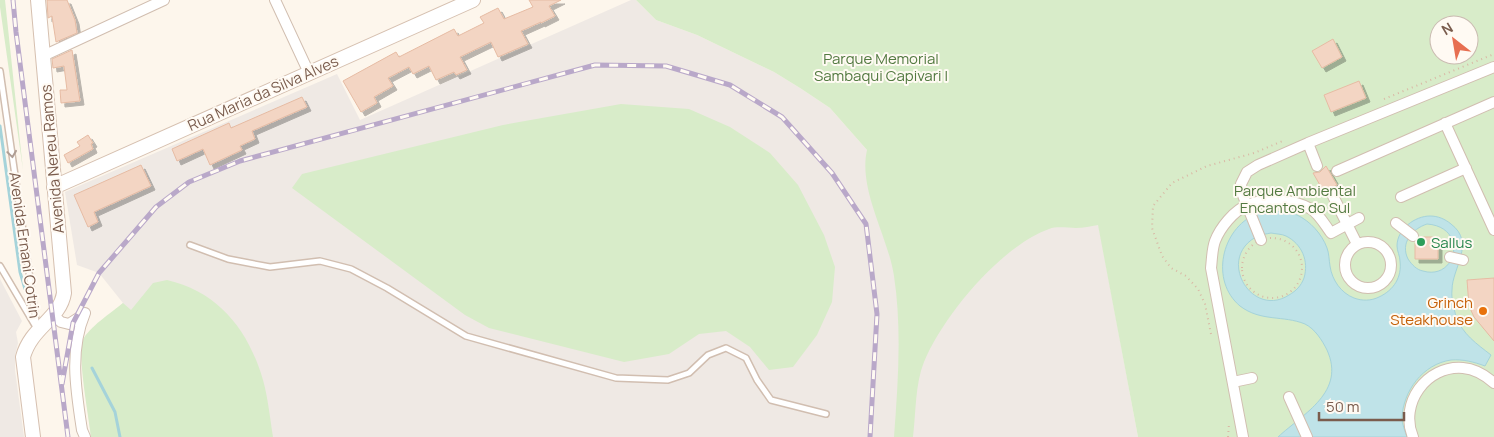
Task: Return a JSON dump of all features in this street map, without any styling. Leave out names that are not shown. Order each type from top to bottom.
[{"type":"main road","name":"Avenida Nereu Ramos","points":[[33,437],[23,358],[26,347],[38,330],[61,306],[64,293],[38,0]]},
{"type":"main road","name":"Rua Maria da Silva Alves","points":[[54,186],[466,1]]},
{"type":"street","points":[[43,56],[164,0]]},
{"type":"street","points":[[276,0],[309,73]]},
{"type":"street","points":[[1261,240],[1242,193],[1241,184],[1247,172],[1258,165],[1308,143],[1494,67]]},
{"type":"street","points":[[1337,171],[1410,142],[1445,122],[1494,102]]},
{"type":"street","points":[[1445,122],[1494,230]]},
{"type":"street","points":[[1308,143],[1317,166]]},
{"type":"street","points":[[1401,197],[1427,181],[1466,168]]},
{"type":"street","points":[[1332,194],[1357,244]]},
{"type":"street","points":[[1243,437],[1212,268],[1214,243],[1222,228],[1235,213],[1248,209],[1261,201],[1278,200],[1299,203],[1313,210],[1331,233],[1359,218]]},
{"type":"street","points":[[1399,226],[1412,235]]},
{"type":"street","points":[[1375,243],[1389,255],[1390,273],[1385,281],[1378,286],[1369,289],[1360,288],[1346,276],[1345,258],[1357,244],[1375,243]]},
{"type":"street","points":[[53,315],[61,322],[69,324],[85,313],[80,326],[76,348],[75,384],[82,430],[85,437]]},
{"type":"street","points":[[1413,437],[1410,430],[1409,411],[1415,394],[1426,380],[1442,371],[1463,368],[1482,373],[1494,383]]},
{"type":"street","points":[[1233,382],[1252,378]]},
{"type":"street","points":[[1289,397],[1308,437]]},
{"type":"lane","name":"Avenida Ernani Cotrin","points":[[0,71],[38,330]]},
{"type":"lane","points":[[190,246],[228,259],[270,267],[320,261],[351,269],[387,288],[466,336],[616,378],[668,380],[689,372],[708,355],[726,348],[746,358],[771,400],[826,414]]},
{"type":"lane","points":[[0,258],[6,276]]},
{"type":"lane","points":[[0,266],[38,330]]},
{"type":"path","points":[[1273,238],[1284,240],[1294,247],[1300,257],[1302,269],[1299,280],[1292,290],[1282,296],[1270,298],[1259,295],[1249,288],[1243,278],[1244,255],[1251,246],[1261,240],[1273,238]]},
{"type":"shaded area","points":[[631,0],[636,0],[656,20],[697,35],[774,72],[800,88],[830,108],[867,150],[1060,18],[1138,437],[91,437],[82,367],[83,340],[89,332],[123,303],[99,273],[77,265],[65,192],[337,74],[360,120]]},
{"type":"shaded area","points":[[0,279],[22,321],[16,332],[18,343],[15,356],[15,370],[24,437],[0,437]]},
{"type":"green space","points":[[0,0],[5,0],[23,170],[0,7]]},
{"type":"green space","name":"Parque Ambiental Encantos do Sul","points":[[636,0],[1494,0],[1494,437],[1138,437],[1098,225],[1049,229],[1012,250],[993,266],[959,304],[945,324],[924,362],[917,389],[913,437],[894,437],[897,397],[898,316],[891,261],[870,197],[867,181],[865,165],[867,150],[830,108],[774,72],[697,35],[656,20]]},
{"type":"green space","points":[[621,104],[689,109],[730,127],[770,153],[798,185],[824,235],[835,267],[832,302],[817,335],[793,367],[769,370],[750,347],[726,331],[699,334],[669,354],[624,362],[489,328],[465,315],[292,188],[302,174],[503,125]]},
{"type":"green space","points":[[167,280],[202,294],[217,304],[240,330],[257,362],[263,380],[273,437],[91,437],[82,372],[83,340],[95,325],[123,303],[131,310],[153,283]]},
{"type":"water","points":[[1275,211],[1297,215],[1311,224],[1325,243],[1335,281],[1349,296],[1363,300],[1379,297],[1393,287],[1400,272],[1398,240],[1403,229],[1413,221],[1430,216],[1439,217],[1449,222],[1458,231],[1462,239],[1462,247],[1453,282],[1454,310],[1466,333],[1475,343],[1491,355],[1485,366],[1468,361],[1451,360],[1432,367],[1423,373],[1416,380],[1403,408],[1402,420],[1407,437],[1278,437],[1310,410],[1327,390],[1331,378],[1331,365],[1323,342],[1309,326],[1297,321],[1264,316],[1248,311],[1240,306],[1231,295],[1225,283],[1223,270],[1224,256],[1228,243],[1235,231],[1244,221],[1256,214]],"holes":[[[1427,224],[1440,227],[1449,234],[1453,243],[1454,252],[1450,261],[1444,268],[1435,272],[1423,271],[1417,268],[1408,259],[1406,253],[1405,247],[1409,237],[1417,229]],[[1271,233],[1281,234],[1292,239],[1300,248],[1306,265],[1304,278],[1298,288],[1289,295],[1275,300],[1263,299],[1252,293],[1244,283],[1239,271],[1239,259],[1244,247],[1256,237]]]},
{"type":"building","points":[[47,0],[67,0],[75,20],[77,33],[56,42],[52,16],[48,18]]},
{"type":"building","points":[[529,0],[561,0],[549,6],[555,16],[521,31],[528,44],[498,57],[491,42],[460,57],[467,70],[456,75],[454,72],[436,80],[429,66],[413,74],[409,67],[388,78],[393,86],[374,97],[377,103],[361,112],[343,81],[396,52],[399,57],[454,29],[458,36],[484,23],[480,17],[498,8],[504,19],[533,7]]},
{"type":"building","points":[[1333,39],[1342,57],[1322,68],[1312,51]]},
{"type":"building","points":[[72,50],[80,101],[61,103],[60,90],[67,90],[64,66],[53,68],[52,59]]},
{"type":"building","points":[[1359,81],[1366,98],[1331,112],[1324,95]]},
{"type":"building","points":[[302,97],[307,107],[252,131],[255,139],[240,146],[242,150],[210,165],[203,149],[177,161],[172,149],[229,123],[231,128]]},
{"type":"building","points":[[88,135],[93,143],[91,144],[93,149],[68,163],[64,155],[80,146],[77,142]]},
{"type":"building","points":[[141,165],[151,186],[94,212],[98,222],[88,227],[74,195]]},
{"type":"building","points":[[1326,166],[1337,185],[1324,192],[1313,173],[1320,172]]},
{"type":"building","points":[[1420,237],[1438,237],[1438,259],[1415,259],[1415,243]]},
{"type":"building","name":"Grinch Steakhouse","points":[[1494,278],[1494,341],[1474,317],[1469,306],[1467,280]]},
{"type":"waterway","points":[[0,126],[20,272],[25,289]]},
{"type":"waterway","points":[[92,368],[115,412],[120,437]]},
{"type":"railway","points":[[13,0],[68,437]]},
{"type":"railway","points":[[62,384],[73,323],[99,273],[156,207],[189,182],[240,161],[595,65],[666,66],[730,85],[782,117],[832,173],[866,224],[877,314],[870,437]]},
{"type":"place","name":"Sallus","points":[[1421,242]]},
{"type":"place","name":"Grinch Steakhouse","points":[[1483,311]]},
{"type":"park label","name":"Parque Memorial Sambaqui Capivari I","points":[[881,66]]}]
